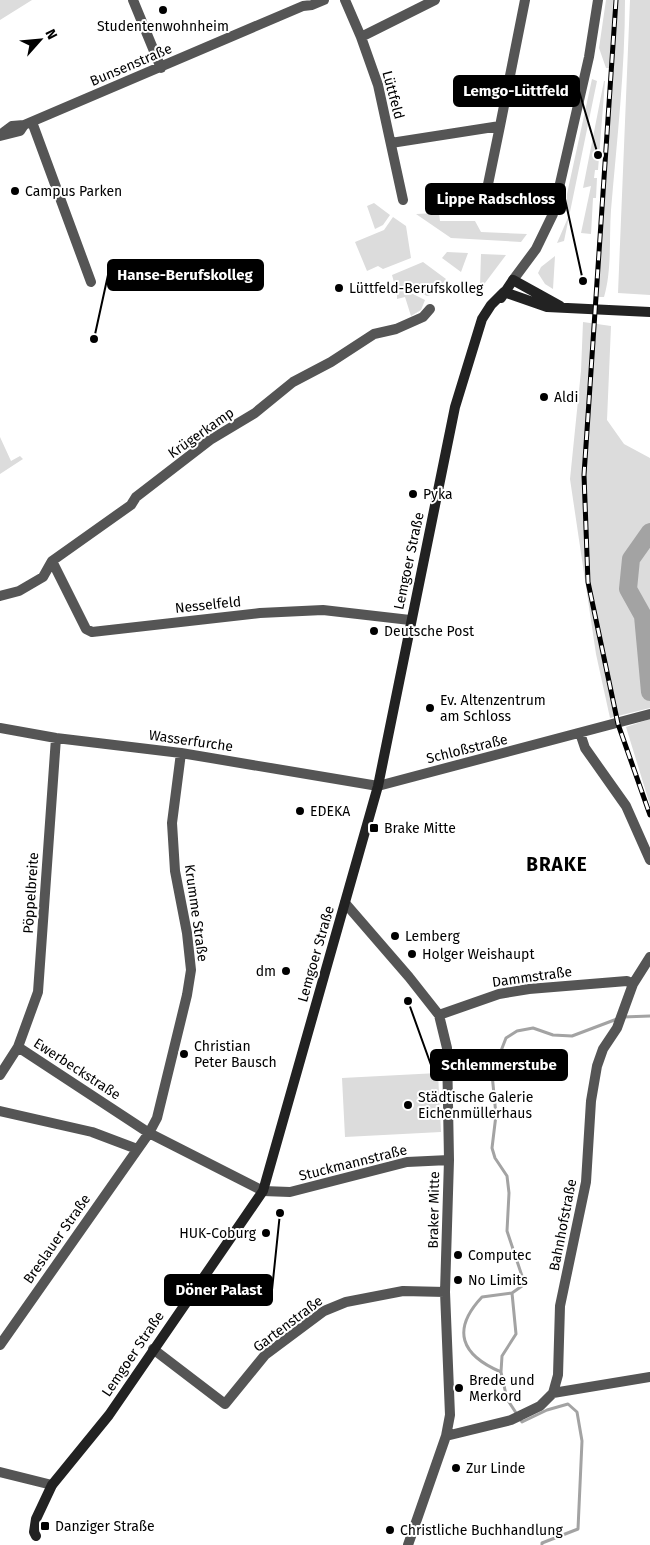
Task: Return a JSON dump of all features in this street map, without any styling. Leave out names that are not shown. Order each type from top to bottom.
[{"type":"main road","name":"Lemgoer Straße","points":[[35,1541],[41,1520],[39,1515],[52,1485],[109,1415],[264,1191],[378,786],[410,620],[455,406],[482,319],[491,305],[513,280]]},
{"type":"main road","points":[[513,280],[561,306]]},
{"type":"main road","points":[[504,292],[547,307],[561,306],[650,312]]},
{"type":"street","points":[[133,0],[161,68]]},
{"type":"street","name":"Bunsenstraße","points":[[0,136],[12,126],[28,123],[161,68],[306,3],[312,6],[324,0]]},
{"type":"street","name":"Lüttfeld","points":[[344,0],[361,37],[378,85],[403,200]]},
{"type":"street","points":[[361,37],[435,0]]},
{"type":"street","points":[[482,196],[486,194],[525,0]]},
{"type":"street","points":[[513,280],[536,249],[553,214],[589,57],[598,0]]},
{"type":"street","points":[[28,123],[91,282]]},
{"type":"street","points":[[391,143],[500,126]]},
{"type":"street","name":"Krügerkamp","points":[[0,596],[19,591],[43,577],[52,561],[131,505],[136,497],[210,440],[255,413],[293,382],[331,362],[374,334],[396,329],[423,317],[430,309]]},
{"type":"street","name":"Nesselfeld","points":[[52,561],[86,629],[92,632],[260,613],[323,610],[410,620]]},
{"type":"street","name":"Schloßstraße","points":[[378,786],[646,715]]},
{"type":"street","name":"Wasserfurche","points":[[0,728],[56,738],[182,753],[378,786]]},
{"type":"street","points":[[580,733],[586,748],[626,806],[650,860]]},
{"type":"street","name":"Pöppelbreite","points":[[18,1047],[38,992],[56,738]]},
{"type":"street","name":"Krumme Straße","points":[[149,1133],[157,1118],[187,995],[191,970],[187,933],[175,870],[172,823],[182,753]]},
{"type":"street","name":"Braker Mitte","points":[[345,903],[409,977],[438,1015],[447,1048],[448,1160],[445,1292],[450,1415],[446,1436],[408,1545]]},
{"type":"street","name":"Bahnhofstraße","points":[[554,1394],[558,1375],[560,1306],[586,1182],[591,1101],[597,1066],[603,1049],[618,1028],[633,984],[650,957]]},
{"type":"street","name":"Dammstraße","points":[[438,1015],[492,996],[529,989],[627,981],[633,984]]},
{"type":"street","name":"Ewerbeckstraße","points":[[0,1075],[18,1047],[149,1133],[264,1191]]},
{"type":"street","points":[[0,1111],[92,1132],[137,1149],[149,1133]]},
{"type":"street","name":"Breslauer Straße","points":[[0,1345],[137,1149]]},
{"type":"street","name":"Stuckmannstraße","points":[[264,1191],[290,1192],[407,1162],[448,1160]]},
{"type":"street","name":"Gartenstraße","points":[[153,1349],[226,1404],[265,1355],[324,1311],[346,1302],[403,1291],[445,1292]]},
{"type":"street","points":[[446,1436],[511,1420],[540,1406],[554,1394],[650,1377]]},
{"type":"street","points":[[0,1472],[52,1485]]},
{"type":"shaded area","points":[[0,0],[32,0],[0,20]]},
{"type":"shaded area","points":[[606,0],[613,0],[610,68],[606,68],[599,48]]},
{"type":"shaded area","points":[[618,0],[625,0],[622,79],[611,210],[607,287],[604,297],[598,297]]},
{"type":"shaded area","points":[[630,0],[650,0],[650,295],[618,293]]},
{"type":"shaded area","points":[[592,79],[597,81],[570,213],[566,211],[567,194]]},
{"type":"shaded area","points":[[604,81],[598,170],[595,170],[594,178],[597,178],[596,198],[593,198],[591,234],[581,233],[591,186],[583,188]]},
{"type":"shaded area","points":[[374,203],[390,215],[383,225],[375,229],[367,206]]},
{"type":"shaded area","points":[[439,213],[440,221],[475,221],[481,232],[527,234],[521,242],[451,238],[416,214]]},
{"type":"shaded area","points":[[570,214],[564,241],[557,243]]},
{"type":"shaded area","points":[[393,217],[406,226],[411,258],[383,269],[378,266],[367,271],[355,242],[384,230]]},
{"type":"shaded area","points":[[447,252],[468,253],[461,272],[442,258]]},
{"type":"shaded area","points":[[481,254],[506,255],[482,287],[480,286]]},
{"type":"shaded area","points":[[555,256],[553,289],[545,284],[538,273],[541,267]]},
{"type":"shaded area","points":[[423,262],[446,279],[435,294],[427,296],[409,287],[395,286],[392,275]]},
{"type":"shaded area","points":[[397,290],[407,291],[425,300],[421,310],[411,316],[405,297],[397,299]]},
{"type":"shaded area","points":[[583,322],[611,326],[607,420],[624,444],[650,458],[650,708],[610,718],[596,654],[570,479],[581,371]]},
{"type":"shaded area","points":[[0,437],[11,461],[20,456],[23,459],[0,474]]},
{"type":"shaded area","points":[[650,719],[650,805],[626,727]]},
{"type":"shaded area","points":[[438,1073],[441,1132],[345,1137],[342,1078]]},
{"type":"waterway","points":[[650,532],[631,559],[628,589],[643,616],[650,692]]},
{"type":"waterway","points":[[623,1017],[650,1016]]},
{"type":"waterway","points":[[542,1545],[542,1543],[578,1529],[582,1441],[577,1412],[568,1404],[547,1410],[522,1422],[507,1399],[501,1372],[502,1356],[516,1334],[512,1293],[522,1286],[523,1279],[507,1231],[509,1193],[507,1176],[495,1158],[492,1148],[496,1115],[492,1074],[506,1038],[517,1031],[533,1028],[553,1035],[572,1036],[617,1019]]},
{"type":"waterway","points":[[501,1372],[487,1365],[469,1350],[464,1331],[466,1320],[482,1297],[512,1293]]},
{"type":"railway","points":[[616,0],[584,475],[588,582],[618,724],[650,815]]},
{"type":"place","name":"Studentenwohnheim","points":[[163,10]]},
{"type":"place","name":"Lemgo-Lüttfeld","points":[[598,155]]},
{"type":"place","name":"Campus Parken","points":[[15,191]]},
{"type":"place","name":"Lippe Radschloss","points":[[583,281]]},
{"type":"place","name":"Lüttfeld-Berufskolleg","points":[[339,288]]},
{"type":"place","name":"Hanse-Berufskolleg","points":[[94,339]]},
{"type":"place","name":"Aldi","points":[[544,397]]},
{"type":"place","name":"Pyka","points":[[413,494]]},
{"type":"place","name":"Deutsche Post","points":[[374,631]]},
{"type":"place","name":"Ev. Altenzentrum am Schloss","points":[[430,708]]},
{"type":"place","name":"EDEKA","points":[[300,811]]},
{"type":"place","name":"Brake Mitte","points":[[374,828]]},
{"type":"place","name":"Lemberg","points":[[395,936]]},
{"type":"place","name":"Holger Weishaupt","points":[[412,954]]},
{"type":"place","name":"dm","points":[[286,971]]},
{"type":"place","name":"Schlemmerstube","points":[[408,1001]]},
{"type":"place","name":"Christian Peter Bausch","points":[[184,1054]]},
{"type":"place","name":"Städtische Galerie Eichenmüllerhaus","points":[[408,1105]]},
{"type":"place","name":"Döner Palast","points":[[280,1213]]},
{"type":"place","name":"HUK-Coburg","points":[[266,1233]]},
{"type":"place","name":"Computec","points":[[458,1255]]},
{"type":"place","name":"No Limits","points":[[458,1280]]},
{"type":"place","name":"Brede und Merkord","points":[[459,1388]]},
{"type":"place","name":"Zur Linde","points":[[456,1468]]},
{"type":"place","name":"Danziger Straße","points":[[45,1526]]},
{"type":"place","name":"Christliche Buchhandlung","points":[[390,1530]]},
{"type":"district","name":"BRAKE","points":[[557,864]]}]
